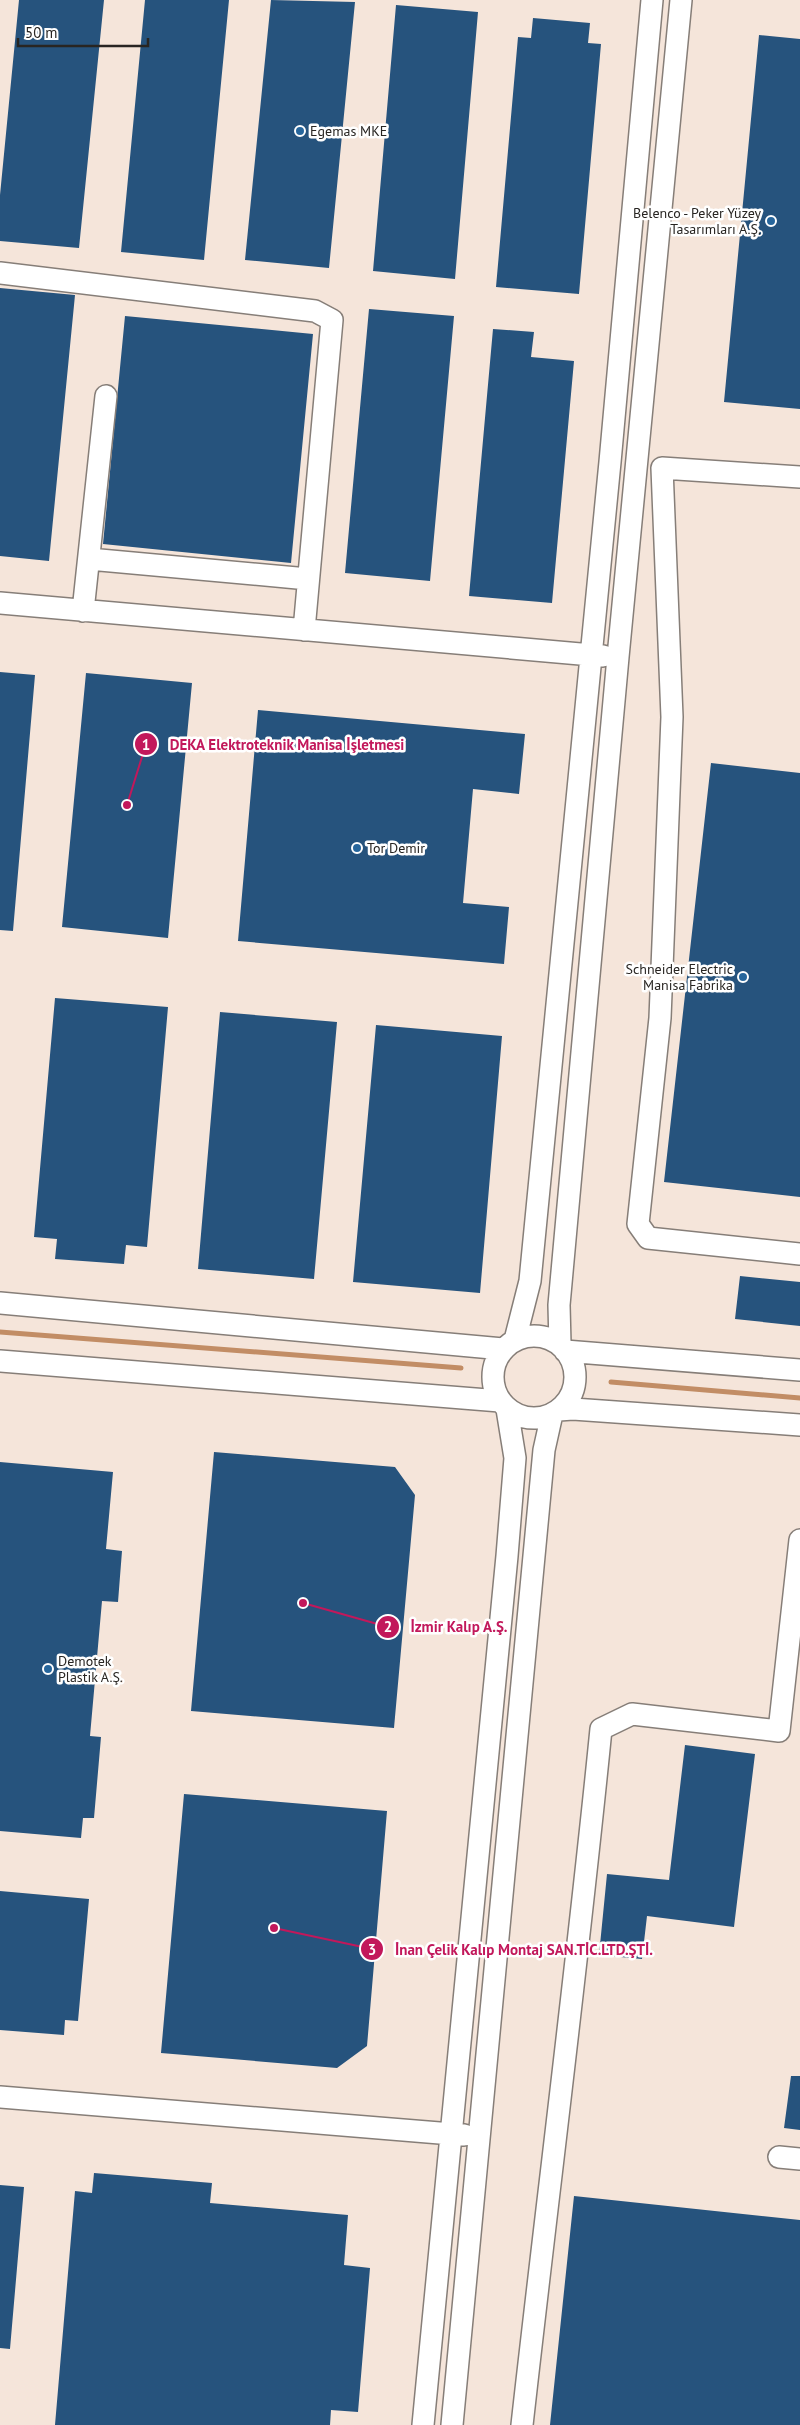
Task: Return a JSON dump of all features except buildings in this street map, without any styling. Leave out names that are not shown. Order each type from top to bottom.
[{"type":"street","points":[[423,2425],[515,1458],[504,1405],[494,1388],[492,1374],[495,1361],[509,1344],[530,1281],[610,462],[652,0]]},
{"type":"street","points":[[452,2425],[543,1460],[555,1412],[568,1400],[574,1387],[575,1373],[572,1360],[563,1348],[559,1305],[618,657],[681,0]]},
{"type":"street","points":[[0,273],[315,311],[332,320],[304,630]]},
{"type":"street","points":[[83,611],[106,396]]},
{"type":"street","points":[[637,466],[800,477]]},
{"type":"street","points":[[662,468],[672,717],[660,1018],[638,1224],[648,1238],[800,1254]]},
{"type":"street","points":[[89,559],[308,579]]},
{"type":"street","points":[[0,604],[618,657]]},
{"type":"street","points":[[0,1303],[509,1344],[528,1336],[541,1336],[563,1348],[800,1370]]},
{"type":"street","points":[[0,1360],[504,1405],[521,1417],[535,1418],[573,1408],[800,1425]]},
{"type":"street","points":[[522,2425],[554,2143],[577,1964],[601,1729],[632,1714],[779,1731],[800,1540]]},
{"type":"street","points":[[0,2097],[480,2136]]},
{"type":"street","points":[[779,2157],[800,2159]]},
{"type":"shaded area","points":[[0,0],[800,0],[800,2425],[0,2425]]},
{"type":"waterway","points":[[0,1332],[461,1368]]},
{"type":"waterway","points":[[611,1382],[800,1398]]},
{"type":"place","name":"Egemas MKE","points":[[300,131]]},
{"type":"place","name":"Belenco - Peker Yüzey Tasarımları A.Ş.","points":[[771,221]]},
{"type":"place","name":"DEKA Elektroteknik Manisa İşletmesi","points":[[127,805]]},
{"type":"place","name":"Tor Demir","points":[[357,848]]},
{"type":"place","name":"Schneider Electric Manisa Fabrika","points":[[743,977]]},
{"type":"place","name":"İzmir Kalıp A.Ş.","points":[[303,1603]]},
{"type":"place","name":"Demotek Plastik A.Ş.","points":[[48,1669]]},
{"type":"place","name":"İnan Çelik Kalıp Montaj SAN.TİC.LTD.ŞTİ.","points":[[274,1928]]}]
